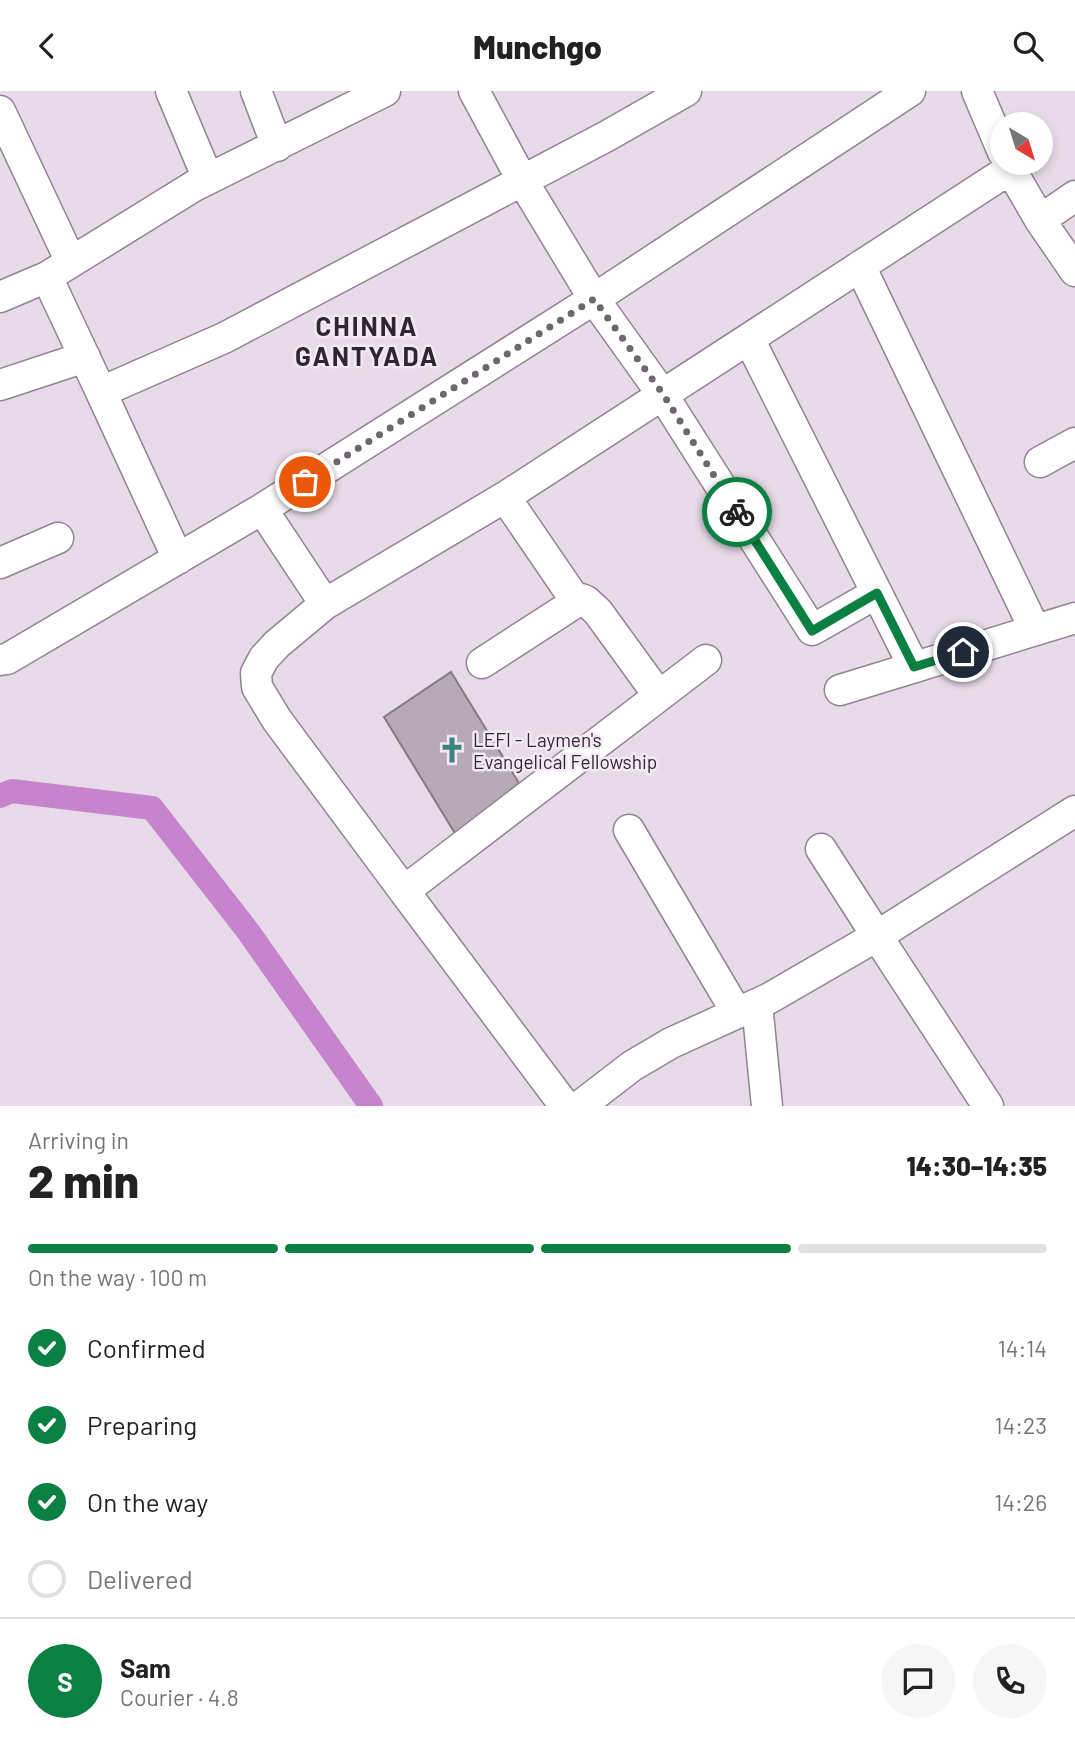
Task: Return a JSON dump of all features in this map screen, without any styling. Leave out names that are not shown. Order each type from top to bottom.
[{"type":"street","points":[[171,91],[208,179]]},
{"type":"street","points":[[256,91],[277,146]]},
{"type":"street","points":[[0,297],[59,269],[194,186],[385,91]]},
{"type":"street","points":[[474,91],[522,180],[594,299],[663,394],[812,631],[877,593]]},
{"type":"street","points":[[101,392],[224,338],[607,136],[686,91]]},
{"type":"street","points":[[0,660],[8,659],[262,509],[594,299],[910,91]]},
{"type":"street","points":[[977,91],[990,121]]},
{"type":"street","points":[[0,111],[59,269],[85,357],[178,559]]},
{"type":"street","points":[[565,1106],[277,720],[257,687],[256,674],[264,658],[276,644],[325,604],[505,496],[749,339],[860,266],[990,173]]},
{"type":"street","points":[[1015,175],[1040,220],[1075,271]]},
{"type":"street","points":[[1040,220],[1075,196]]},
{"type":"street","points":[[860,266],[1035,630]]},
{"type":"street","points":[[749,339],[914,667]]},
{"type":"street","points":[[0,385],[85,357]]},
{"type":"street","points":[[1040,462],[1075,443]]},
{"type":"street","points":[[505,496],[576,601]]},
{"type":"street","points":[[262,509],[325,604]]},
{"type":"street","points":[[0,563],[58,538]]},
{"type":"street","points":[[482,663],[581,599],[598,612],[659,695]]},
{"type":"street","points":[[840,690],[1075,618]]},
{"type":"street","points":[[404,891],[706,660]]},
{"type":"street","points":[[580,1106],[632,1066],[747,1009],[877,936],[1075,811]]},
{"type":"street","points":[[629,830],[747,1009],[767,1106]]},
{"type":"street","points":[[821,849],[988,1106]]},
{"type":"building","name":"LEFI - Laymen's Evangelical Fellowship","points":[[451,672],[519,783],[456,835],[384,717]]},
{"type":"waterway","points":[[0,796],[12,791],[152,808],[247,930],[371,1106]]},
{"type":"way so far","points":[[305,482],[594,299],[663,394],[737,512]]},
{"type":"place","name":"LEFI - Laymen's Evangelical Fellowship","points":[[452,750]]},
{"type":"district","name":"CHINNA GANTYADA","points":[[367,340]]},
{"type":"route","points":[[737,512],[812,631],[877,593],[914,667],[963,652]]}]
